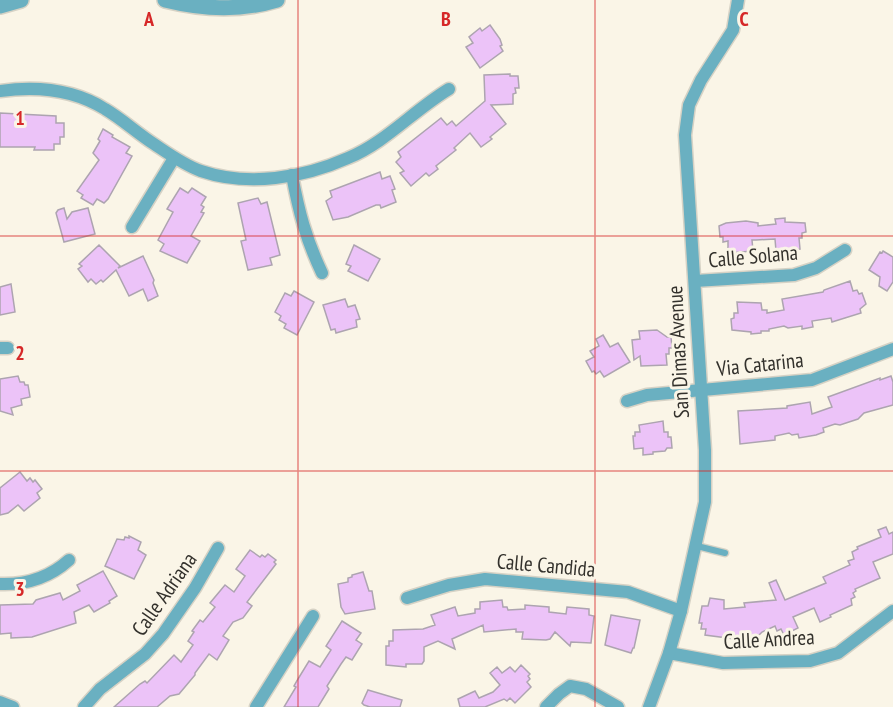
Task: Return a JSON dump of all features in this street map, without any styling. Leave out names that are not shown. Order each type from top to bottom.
[{"type":"street","points":[[0,6],[21,0]]},
{"type":"street","points":[[165,0],[208,8],[237,7],[275,0]]},
{"type":"street","name":"San Dimas Avenue","points":[[649,707],[669,653],[681,611],[705,502],[705,450],[685,135],[689,105],[701,80],[733,30],[738,0]]},
{"type":"street","points":[[0,91],[20,88],[48,89],[78,96],[105,109],[174,158],[200,170],[221,176],[268,179],[323,168],[358,153],[373,145],[428,101],[449,88]]},
{"type":"street","points":[[132,227],[174,158]]},
{"type":"street","points":[[292,175],[299,215],[308,244],[322,273]]},
{"type":"street","name":"Calle Solana","points":[[695,281],[794,275],[816,268],[845,250]]},
{"type":"street","name":"Via Catarina","points":[[627,401],[647,395],[812,380],[893,349]]},
{"type":"street","name":"Calle Adriana","points":[[84,707],[100,689],[145,654],[163,634],[195,588],[218,548]]},
{"type":"street","points":[[0,584],[18,584],[40,579],[56,572],[69,560]]},
{"type":"street","name":"Calle Candida","points":[[407,598],[449,585],[485,579],[628,592],[681,611]]},
{"type":"street","name":"Calle Andrea","points":[[669,653],[723,663],[810,661],[838,652],[893,611]]},
{"type":"street","points":[[256,707],[313,615]]},
{"type":"street","points":[[546,707],[559,693],[570,686],[586,689],[618,707]]},
{"type":"street","points":[[0,702],[13,707]]},
{"type":"lane","points":[[697,546],[725,554]]},
{"type":"building","points":[[490,25],[500,39],[503,51],[480,68],[466,47],[473,43],[469,37],[480,28],[482,31]]},
{"type":"building","points":[[510,74],[510,76],[518,76],[519,88],[515,88],[513,104],[491,105],[506,124],[481,147],[470,133],[454,148],[456,150],[436,166],[438,169],[429,176],[426,173],[411,186],[400,173],[404,171],[396,162],[401,157],[398,152],[441,118],[447,125],[452,121],[456,126],[485,101],[484,75]]},
{"type":"building","points":[[0,113],[56,116],[56,123],[64,123],[64,137],[60,137],[60,144],[54,144],[54,150],[34,150],[35,147],[0,147]]},
{"type":"building","points":[[103,129],[130,147],[126,153],[132,156],[108,199],[104,203],[97,199],[93,205],[81,198],[83,195],[77,191],[99,160],[93,153],[100,141],[98,139]]},
{"type":"building","points":[[380,172],[382,179],[390,176],[395,189],[392,190],[396,202],[381,208],[380,205],[376,205],[348,217],[333,220],[326,201],[332,197],[330,191]]},
{"type":"building","points":[[180,188],[188,193],[192,188],[206,197],[201,205],[204,207],[201,212],[204,213],[191,236],[200,241],[187,263],[160,251],[164,244],[158,240],[173,212],[167,209]]},
{"type":"building","points":[[258,198],[261,204],[267,202],[280,255],[270,258],[272,265],[248,270],[241,241],[246,240],[238,203]]},
{"type":"building","points":[[64,208],[67,219],[72,212],[88,208],[95,234],[64,242],[56,213]]},
{"type":"building","points":[[785,218],[785,222],[805,223],[806,232],[802,233],[802,238],[799,238],[800,249],[776,251],[775,239],[752,240],[753,251],[728,253],[728,241],[723,242],[723,237],[720,237],[719,226],[726,223],[746,221],[758,223],[758,226],[776,224],[775,219]]},
{"type":"building","points":[[99,245],[120,266],[118,268],[143,256],[154,280],[158,296],[148,301],[143,289],[129,296],[116,270],[103,282],[101,280],[96,284],[91,279],[88,282],[78,269],[82,266],[79,264]]},
{"type":"building","points":[[354,245],[380,259],[368,281],[348,271],[351,266],[346,264]]},
{"type":"building","points":[[883,251],[893,257],[893,282],[887,291],[879,286],[880,277],[869,270],[880,252]]},
{"type":"building","points":[[850,281],[853,291],[857,290],[859,294],[862,293],[866,304],[860,309],[861,313],[832,322],[831,318],[812,321],[813,327],[802,329],[802,326],[788,328],[784,326],[751,334],[751,332],[732,330],[731,319],[734,318],[734,313],[738,313],[737,302],[761,303],[762,310],[767,310],[767,313],[784,310],[782,299],[823,292]]},
{"type":"building","points":[[11,284],[15,312],[0,315],[0,287]]},
{"type":"building","points":[[294,291],[314,302],[297,335],[284,328],[286,324],[279,320],[281,316],[275,312],[285,293],[291,296]]},
{"type":"building","points":[[345,299],[348,307],[355,305],[360,319],[356,320],[357,327],[336,333],[335,329],[331,330],[323,305]]},
{"type":"building","points":[[657,330],[671,337],[672,348],[669,348],[669,354],[666,354],[667,365],[641,366],[640,356],[634,360],[632,340],[640,339],[639,331]]},
{"type":"building","points":[[603,335],[610,347],[618,343],[630,362],[604,377],[600,371],[596,374],[592,372],[586,361],[594,357],[590,351],[599,346],[596,339]]},
{"type":"building","points":[[18,376],[20,382],[28,385],[30,397],[21,399],[22,405],[11,408],[13,415],[0,411],[0,379]]},
{"type":"building","points":[[891,376],[893,405],[864,413],[858,419],[840,425],[835,424],[823,428],[824,432],[816,435],[799,438],[798,434],[789,433],[775,436],[775,440],[740,444],[738,411],[787,408],[787,406],[810,402],[812,414],[832,407],[828,397]]},
{"type":"building","points":[[663,421],[664,432],[668,432],[668,437],[671,437],[672,448],[643,455],[643,448],[634,449],[633,436],[635,432],[640,432],[639,425]]},
{"type":"building","points":[[20,472],[27,481],[30,478],[33,482],[35,480],[42,489],[37,493],[40,498],[24,511],[18,505],[8,513],[0,515],[0,488]]},
{"type":"building","points":[[886,527],[889,534],[893,532],[893,554],[873,562],[880,578],[855,589],[853,593],[855,597],[851,599],[852,605],[830,615],[831,617],[820,622],[814,608],[793,617],[798,628],[784,635],[781,629],[777,631],[775,626],[759,635],[735,639],[705,635],[706,629],[701,629],[702,623],[699,623],[702,606],[708,606],[710,598],[724,600],[724,609],[745,607],[744,603],[776,600],[769,583],[776,580],[785,600],[826,583],[823,577],[850,565],[848,561],[854,559],[852,552],[858,549],[857,547],[881,537],[878,530]]},
{"type":"building","points":[[129,536],[141,542],[138,550],[146,555],[134,579],[105,566],[117,539],[124,540]]},
{"type":"building","points":[[250,550],[260,557],[268,554],[276,560],[274,562],[276,564],[247,602],[252,606],[243,618],[233,622],[223,636],[229,640],[217,660],[209,654],[179,694],[170,696],[157,707],[114,707],[140,684],[145,681],[147,683],[174,655],[181,662],[193,645],[188,641],[194,632],[192,631],[200,620],[203,622],[215,607],[210,603],[225,585],[234,592],[245,576],[236,569]]},
{"type":"building","points":[[103,571],[117,596],[109,601],[110,603],[94,612],[89,605],[74,612],[76,623],[32,637],[11,638],[11,633],[0,634],[0,605],[33,604],[36,600],[60,593],[63,600],[80,591],[77,585]]},
{"type":"building","points":[[363,572],[369,591],[372,591],[375,609],[345,614],[341,607],[338,584],[348,582],[348,578],[352,575]]},
{"type":"building","points":[[502,600],[503,607],[507,607],[508,610],[525,609],[525,605],[549,607],[549,612],[566,614],[567,607],[589,609],[589,615],[594,616],[591,643],[571,642],[570,646],[555,632],[550,639],[546,640],[522,639],[523,632],[516,632],[516,629],[484,632],[483,625],[452,639],[455,649],[438,641],[424,647],[422,664],[406,664],[406,667],[386,665],[386,646],[389,646],[389,641],[393,641],[393,630],[423,629],[435,625],[431,615],[455,607],[458,616],[475,613],[475,609],[480,609],[480,602]]},
{"type":"building","points":[[611,615],[640,620],[631,653],[605,645]]},
{"type":"building","points":[[342,621],[361,633],[356,640],[362,644],[352,660],[346,657],[327,686],[329,689],[318,707],[284,707],[309,661],[320,667],[331,650],[326,646]]},
{"type":"building","points":[[521,665],[530,674],[527,682],[531,687],[515,703],[510,698],[507,701],[504,699],[485,707],[460,707],[458,699],[475,691],[479,698],[493,692],[500,685],[490,673],[497,667],[502,673],[510,667],[515,672]]},
{"type":"building","points":[[368,690],[402,700],[400,707],[364,705],[362,703]]}]
